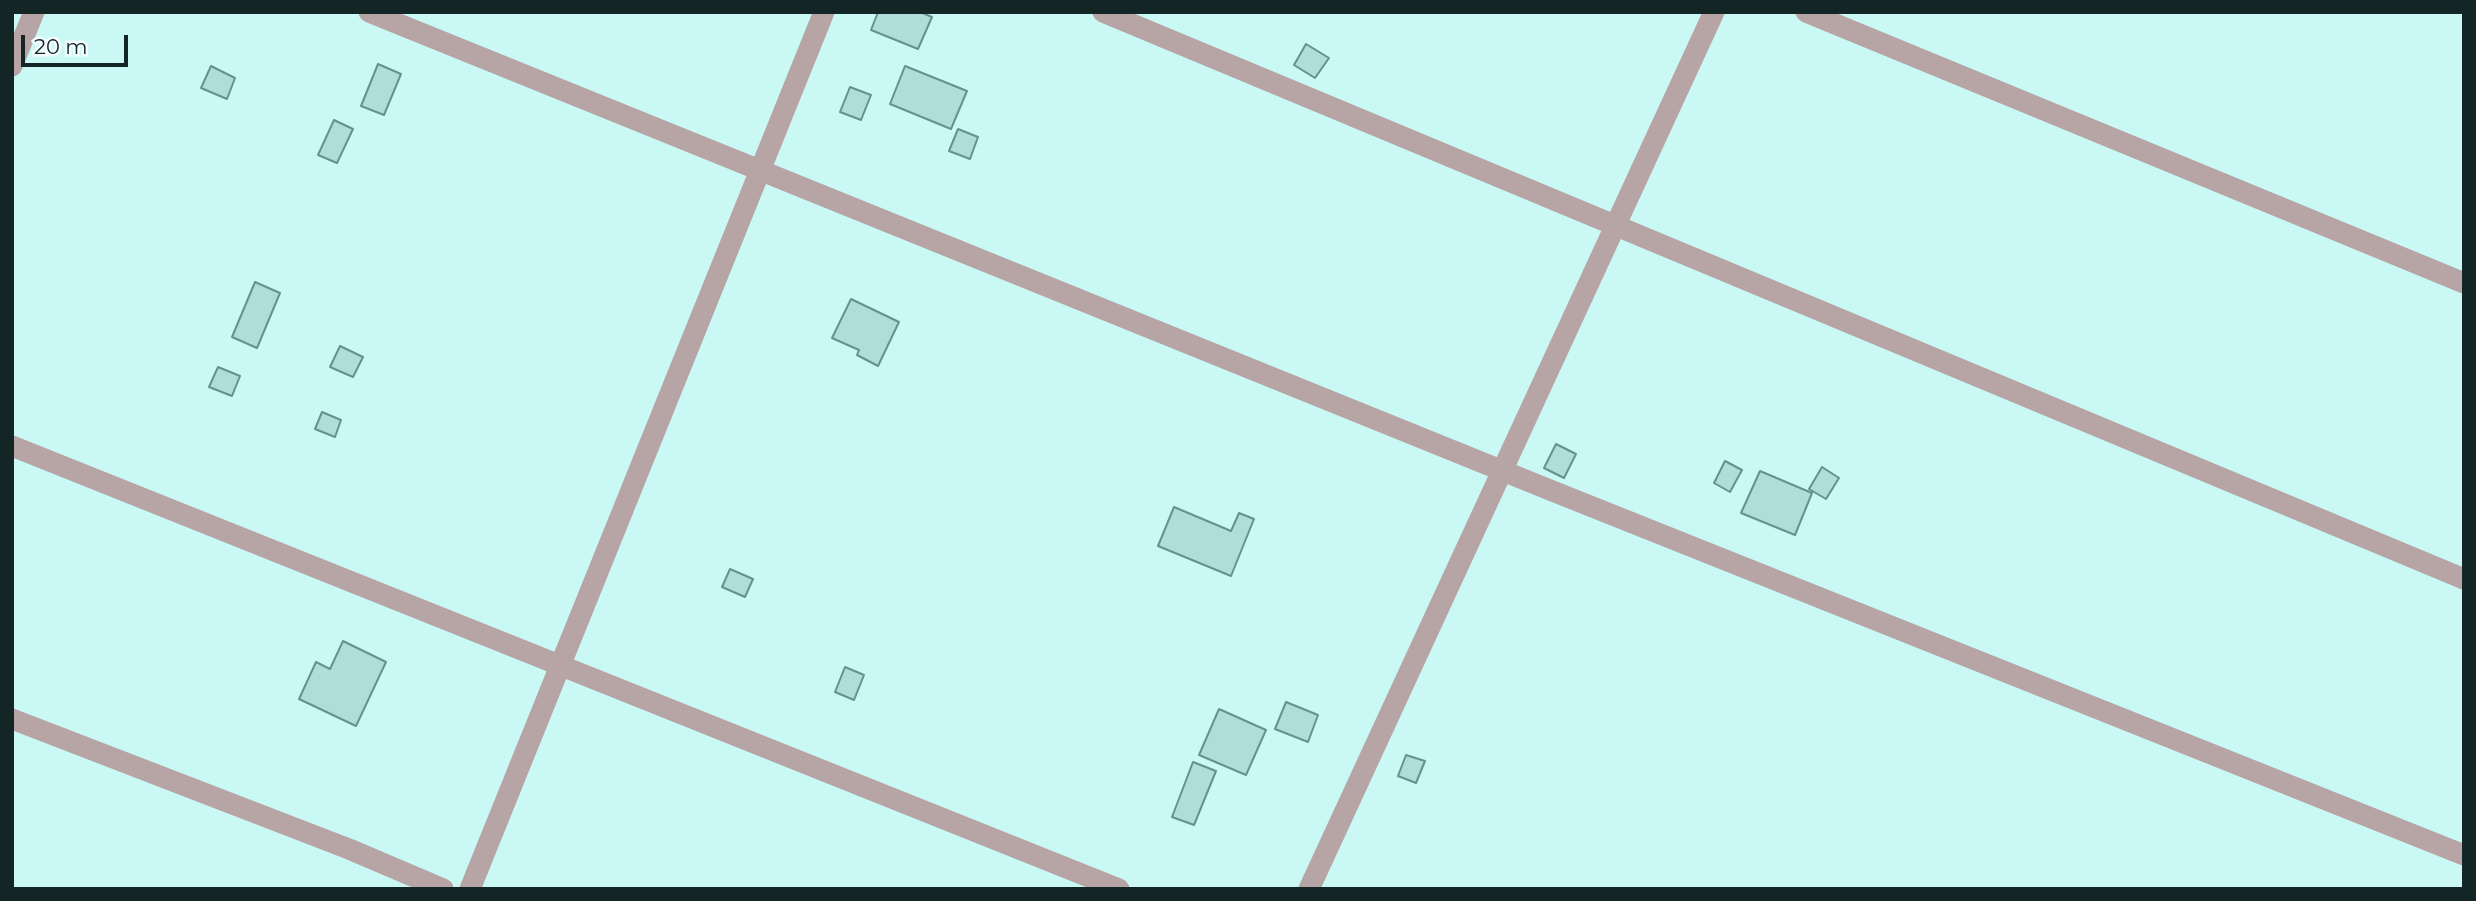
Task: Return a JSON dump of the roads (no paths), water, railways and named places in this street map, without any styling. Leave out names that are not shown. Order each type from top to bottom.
[{"type":"street","points":[[12,66],[34,12]]},
{"type":"street","points":[[369,12],[2464,855]]},
{"type":"street","points":[[470,889],[824,12]]},
{"type":"street","points":[[1103,12],[2464,579]]},
{"type":"street","points":[[1309,889],[1714,12]]},
{"type":"street","points":[[1806,12],[2464,283]]},
{"type":"street","points":[[12,446],[1119,889]]},
{"type":"street","points":[[12,719],[349,849],[443,889]]}]
